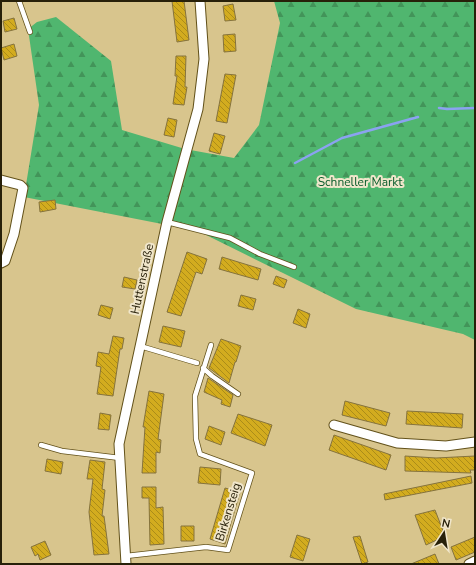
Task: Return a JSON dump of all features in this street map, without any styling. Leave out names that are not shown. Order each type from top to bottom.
[{"type":"street","name":"Huttenstraße","points":[[126,560],[119,444],[167,222],[198,109],[204,59],[200,1]]},
{"type":"street","points":[[1,180],[20,185],[23,188],[14,234],[5,261],[1,263]]},
{"type":"street","points":[[334,425],[398,443],[446,446],[475,442]]},
{"type":"street","points":[[469,564],[475,562]]},
{"type":"lane","points":[[19,1],[30,32]]},
{"type":"lane","points":[[167,222],[230,238],[260,254],[294,267]]},
{"type":"lane","name":"Birkensteig","points":[[126,560],[206,547],[228,550],[252,473],[200,454],[196,439],[195,396],[211,345]]},
{"type":"lane","points":[[140,346],[197,363]]},
{"type":"lane","points":[[203,368],[238,394]]},
{"type":"lane","points":[[41,445],[62,451],[120,458]]},
{"type":"green space","name":"Schneller Markt","points":[[274,1],[475,1],[475,340],[463,334],[356,309],[198,231],[24,197],[39,105],[28,29],[37,22],[56,17],[111,61],[122,130],[185,149],[234,158],[259,125],[280,23]]},
{"type":"building","points":[[172,1],[184,1],[189,40],[177,42]]},
{"type":"building","points":[[233,4],[236,20],[225,21],[223,6]]},
{"type":"building","points":[[14,18],[17,29],[5,32],[3,21]]},
{"type":"building","points":[[235,34],[236,51],[224,52],[223,35]]},
{"type":"building","points":[[14,44],[17,56],[4,60],[1,48]]},
{"type":"building","points":[[176,56],[186,56],[185,87],[187,87],[184,105],[173,104],[177,76],[175,76]]},
{"type":"building","points":[[225,74],[236,75],[227,123],[216,121]]},
{"type":"building","points":[[168,118],[177,120],[174,137],[164,135]]},
{"type":"building","points":[[214,133],[225,136],[220,154],[209,151]]},
{"type":"building","points":[[55,200],[56,209],[40,212],[39,202]]},
{"type":"building","points":[[187,252],[207,259],[202,274],[196,272],[181,316],[167,312]]},
{"type":"building","points":[[222,257],[261,269],[258,280],[219,269]]},
{"type":"building","points":[[276,276],[287,280],[284,288],[273,284]]},
{"type":"building","points":[[124,277],[137,280],[135,289],[122,287]]},
{"type":"building","points":[[241,295],[256,299],[253,310],[238,306]]},
{"type":"building","points":[[101,305],[113,308],[110,319],[98,315]]},
{"type":"building","points":[[298,309],[310,314],[306,328],[293,323]]},
{"type":"building","points":[[163,326],[185,331],[181,347],[159,342]]},
{"type":"building","points":[[113,336],[124,338],[122,349],[120,349],[113,396],[97,394],[101,367],[96,366],[98,352],[109,354]]},
{"type":"building","points":[[221,339],[241,346],[229,383],[209,368]]},
{"type":"building","points":[[208,378],[233,395],[230,407],[221,404],[222,400],[204,392]]},
{"type":"building","points":[[149,391],[164,394],[158,439],[161,440],[160,453],[156,452],[156,473],[142,473],[145,427],[143,427]]},
{"type":"building","points":[[345,401],[390,413],[386,426],[342,415]]},
{"type":"building","points":[[407,411],[463,414],[462,428],[406,424]]},
{"type":"building","points":[[100,413],[111,415],[109,430],[98,429]]},
{"type":"building","points":[[238,414],[272,425],[265,446],[231,433]]},
{"type":"building","points":[[209,426],[225,432],[221,445],[205,439]]},
{"type":"building","points":[[334,435],[391,455],[386,470],[329,450]]},
{"type":"building","points":[[405,456],[436,458],[475,456],[475,470],[470,470],[471,473],[405,471]]},
{"type":"building","points":[[47,459],[63,462],[61,474],[45,471]]},
{"type":"building","points":[[90,460],[105,462],[102,489],[105,490],[102,516],[104,516],[109,554],[94,555],[89,512],[93,479],[87,479]]},
{"type":"building","points":[[200,467],[221,469],[220,485],[198,483]]},
{"type":"building","points":[[471,476],[472,483],[385,500],[384,494]]},
{"type":"building","points":[[142,487],[156,487],[156,508],[163,507],[164,544],[150,545],[149,498],[142,498]]},
{"type":"building","points":[[225,488],[240,492],[225,544],[210,539]]},
{"type":"building","points":[[435,510],[445,536],[426,545],[415,515]]},
{"type":"building","points":[[181,526],[194,526],[194,541],[181,541]]},
{"type":"building","points":[[297,535],[310,539],[303,561],[290,557]]},
{"type":"building","points":[[360,536],[368,562],[362,564],[353,537]]},
{"type":"building","points":[[475,537],[475,552],[456,560],[451,547]]},
{"type":"building","points":[[45,541],[51,555],[40,560],[38,554],[35,556],[31,547]]},
{"type":"building","points":[[435,554],[439,564],[411,564]]},
{"type":"waterway","points":[[439,108],[475,108]]},
{"type":"waterway","points":[[295,163],[342,138],[418,117]]}]
